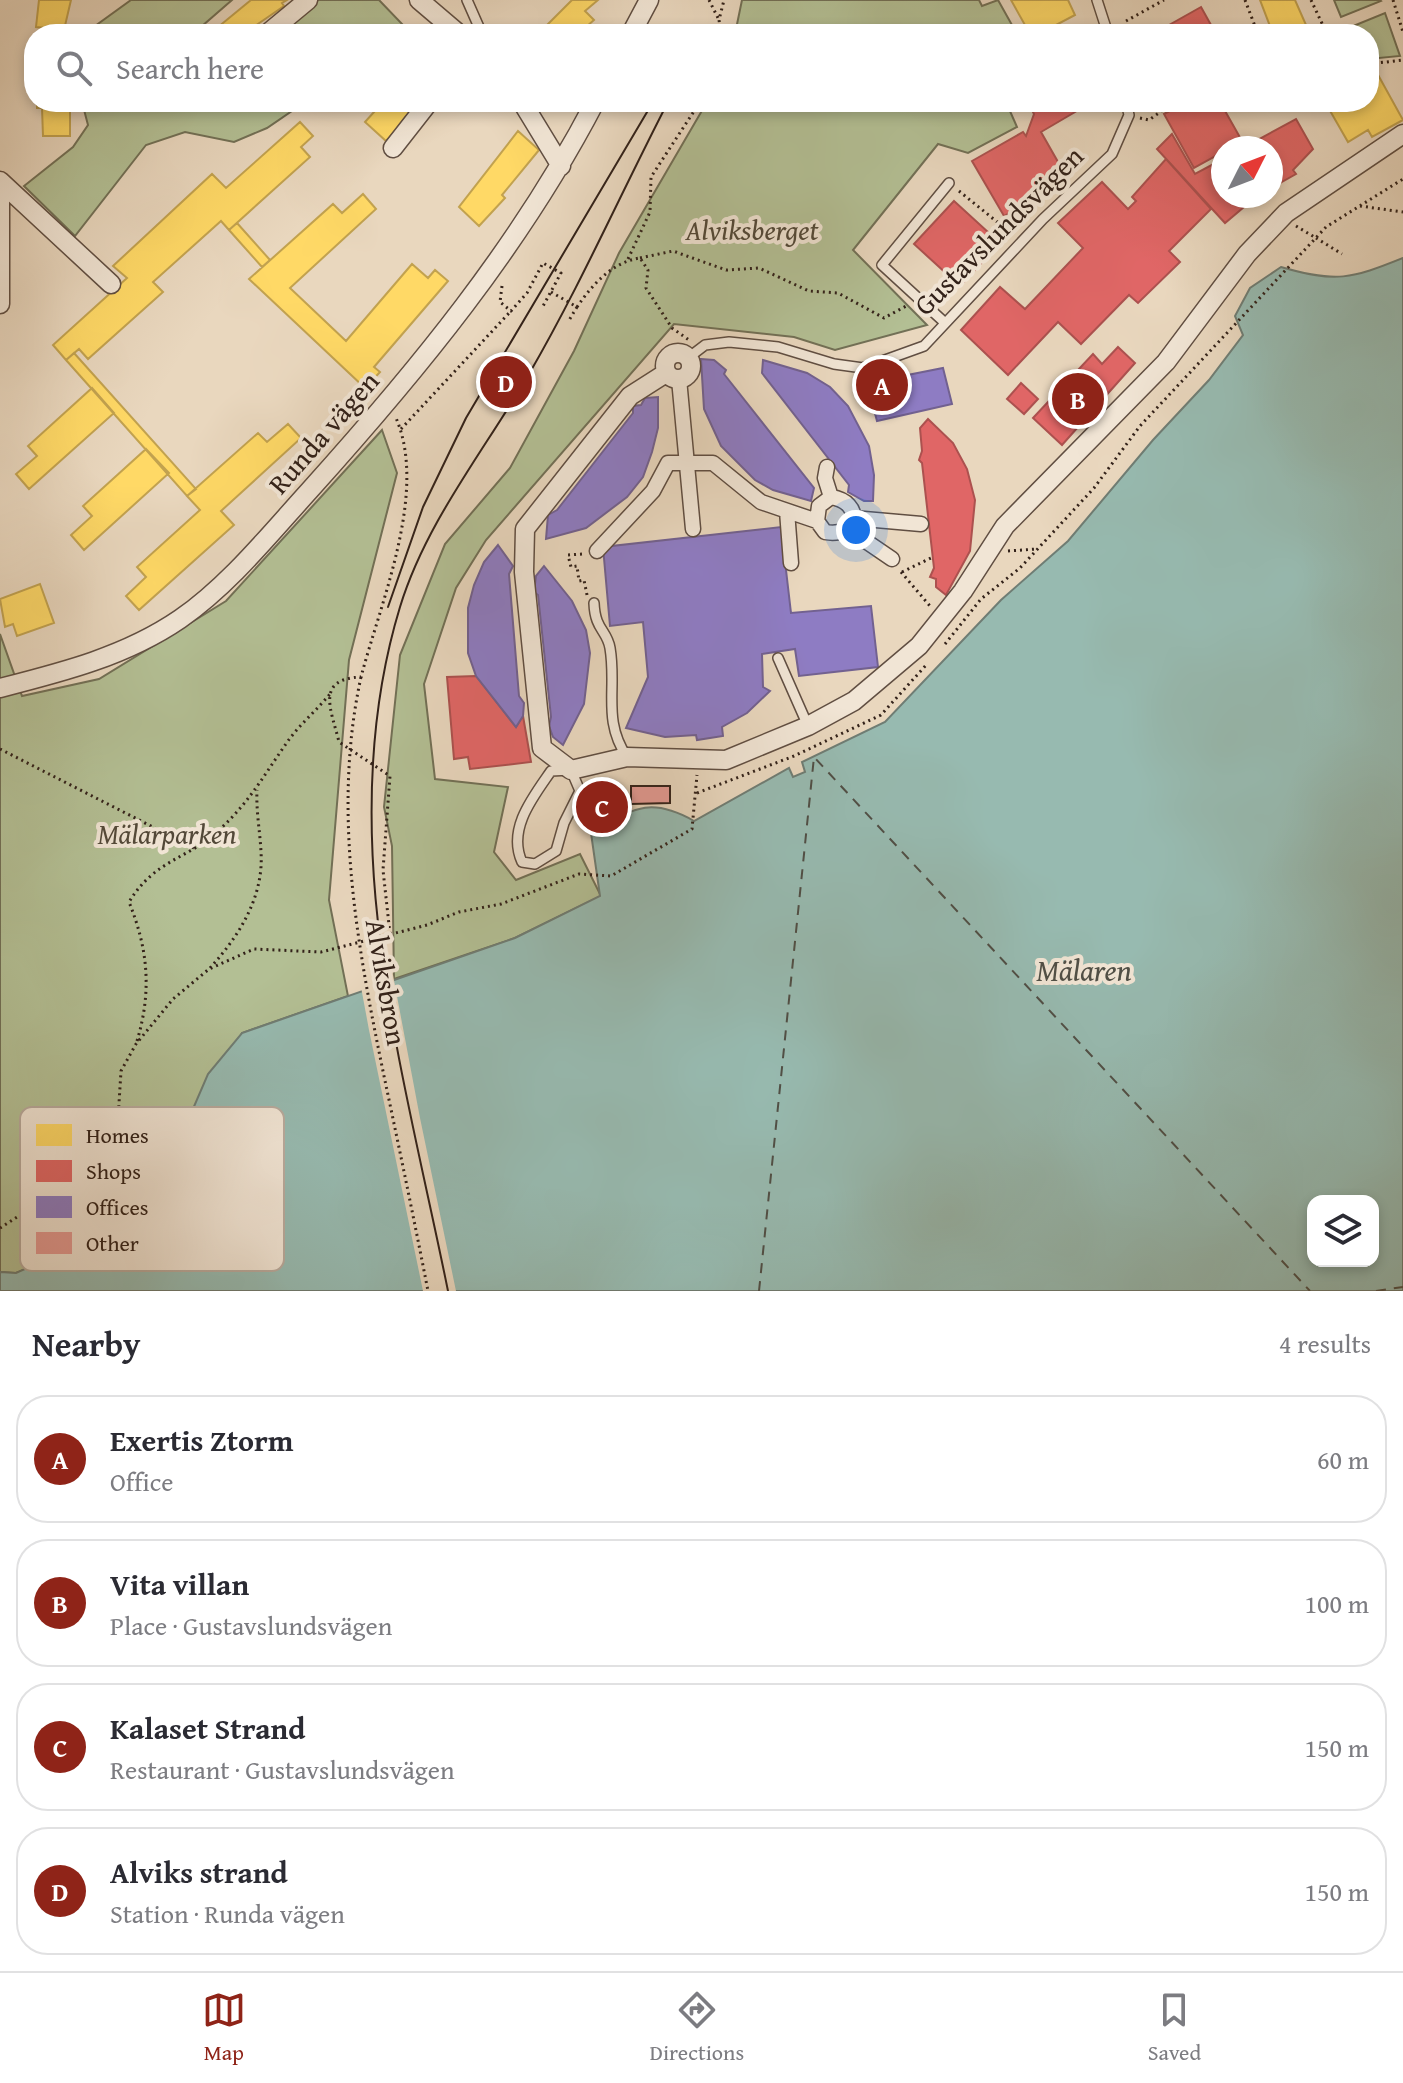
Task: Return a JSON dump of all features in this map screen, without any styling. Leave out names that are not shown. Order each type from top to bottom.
[{"type":"street","points":[[279,24],[308,0]]},
{"type":"street","points":[[419,0],[447,24]]},
{"type":"street","points":[[636,24],[649,0]]},
{"type":"street","points":[[393,148],[421,112]]},
{"type":"street","points":[[528,112],[561,166]]},
{"type":"street","name":"Runda vägen","points":[[0,688],[91,665],[180,619],[245,563],[386,406],[491,273],[561,166],[590,112]]},
{"type":"street","points":[[673,376],[630,396],[525,529],[524,572],[542,748],[571,770],[627,757],[726,760],[808,726],[854,701],[919,646],[1005,526],[1166,362],[1247,254],[1282,217],[1403,134]]},
{"type":"street","points":[[0,182],[111,284]]},
{"type":"street","points":[[0,182],[0,304]]},
{"type":"street","points":[[688,358],[679,353],[670,355],[665,364],[673,376],[688,462],[693,529]]},
{"type":"street","points":[[597,551],[653,491],[668,463],[713,463],[761,502],[817,521],[825,532],[838,534],[851,524],[921,524]]},
{"type":"street","points":[[827,467],[825,478],[831,497]]},
{"type":"street","points":[[817,521],[819,506],[831,497],[843,499],[852,508],[851,524]]},
{"type":"street","points":[[787,511],[791,563]]},
{"type":"street","points":[[851,524],[892,559]]},
{"type":"lane","points":[[467,0],[478,24]]},
{"type":"lane","points":[[1097,0],[1105,24]]},
{"type":"lane","name":"Gustavslundsvägen","points":[[705,345],[729,342],[778,347],[834,364],[863,368],[924,346],[943,321],[1021,241],[1112,154],[1128,112]]},
{"type":"lane","points":[[943,321],[882,265],[949,183]]},
{"type":"lane","points":[[688,358],[705,345]]},
{"type":"lane","points":[[591,602],[595,623],[610,644],[613,683],[610,716],[614,739],[627,757]]},
{"type":"lane","points":[[778,658],[808,726]]},
{"type":"lane","points":[[571,770],[580,791],[564,823],[556,851],[535,864],[522,862],[517,851],[525,808],[551,771],[571,770]]},
{"type":"path","points":[[709,0],[720,24]]},
{"type":"path","points":[[719,20],[724,0]]},
{"type":"path","points":[[1126,21],[1164,0]]},
{"type":"path","points":[[1245,0],[1254,24]]},
{"type":"path","points":[[1311,0],[1322,24]]},
{"type":"path","points":[[1393,0],[1403,32]]},
{"type":"path","points":[[1379,63],[1403,60]]},
{"type":"path","points":[[568,322],[588,291],[628,260],[650,212],[651,177],[693,112]]},
{"type":"path","points":[[1149,120],[1160,112]]},
{"type":"path","points":[[1233,329],[1326,227],[1403,179]]},
{"type":"path","points":[[949,183],[1021,241]]},
{"type":"path","points":[[1360,206],[1403,212]]},
{"type":"path","points":[[1282,217],[1342,254]]},
{"type":"path","points":[[628,260],[673,251],[726,270],[759,268],[809,291],[838,293],[884,318],[904,309],[916,297]]},
{"type":"path","points":[[640,258],[648,270],[646,288],[672,328],[688,340],[701,338],[705,345]]},
{"type":"path","points":[[386,406],[401,429],[527,293],[543,263],[561,273],[542,308]]},
{"type":"path","points":[[551,292],[577,307]]},
{"type":"path","points":[[500,302],[511,311]]},
{"type":"path","name":"Alviksbron","points":[[401,429],[409,471],[406,512],[354,705],[348,812],[354,915],[428,1291]]},
{"type":"path","points":[[591,602],[584,580],[579,581],[577,566],[571,567],[568,555],[597,551]]},
{"type":"path","points":[[902,572],[933,557]]},
{"type":"path","points":[[892,559],[940,619]]},
{"type":"path","points":[[136,1044],[147,1003],[148,966],[141,931],[129,902],[141,882],[158,867],[217,832],[257,790],[291,737],[330,693],[334,682],[341,677],[361,677]]},
{"type":"path","points":[[330,693],[339,742],[390,776],[383,870],[390,935]]},
{"type":"path","points":[[0,749],[194,848]]},
{"type":"path","points":[[119,1107],[121,1071],[136,1044],[173,999],[209,969],[237,936],[255,899],[261,853],[255,821],[257,790]]},
{"type":"path","points":[[209,969],[254,949],[321,952],[541,892],[579,874],[611,876],[692,829],[697,793]]},
{"type":"path","points":[[0,1228],[20,1215]]},
{"type":"green space","points":[[131,0],[232,0],[204,24],[98,24]]},
{"type":"green space","points":[[313,0],[379,0],[402,24],[283,24]]},
{"type":"green space","points":[[742,0],[979,0],[982,6],[998,0],[1011,24],[737,24]]},
{"type":"green space","points":[[1334,0],[1380,0],[1381,1],[1341,17]]},
{"type":"green space","points":[[1385,13],[1400,56],[1379,58],[1379,24],[1358,24]]},
{"type":"green space","points":[[85,112],[290,112],[267,128],[234,142],[185,132],[146,145],[75,236],[24,186],[73,147],[88,125]]},
{"type":"green space","name":"Alviksberget","points":[[701,112],[1010,112],[1017,127],[968,153],[938,144],[853,250],[927,325],[835,350],[794,337],[674,324],[486,540],[456,588],[424,684],[435,779],[508,787],[494,852],[516,880],[580,854],[601,896],[515,938],[394,979],[392,846],[384,807],[400,655],[445,544],[510,468],[574,351],[619,253]]},
{"type":"green space","name":"Mälarparken","points":[[382,430],[397,473],[349,660],[329,900],[348,996],[242,1033],[202,1107],[20,1107],[20,1271],[0,1272],[0,634],[22,696],[99,679],[226,601]]},
{"type":"water","name":"Mälaren","points":[[1403,258],[1403,1291],[0,1291],[0,1272],[284,1271],[284,1107],[194,1107],[208,1074],[242,1033],[515,938],[600,896],[591,833],[629,812],[652,807],[678,813],[694,821],[789,768],[793,777],[805,772],[802,762],[885,722],[1001,600],[1068,541],[1153,440],[1209,380],[1243,335],[1235,316],[1250,288],[1281,267],[1316,275],[1343,276]]},
{"type":"pier","points":[[393,975],[456,1291],[423,1291],[369,1030],[361,987]]},
{"type":"building: Homes","points":[[39,0],[71,0],[65,24],[36,24]]},
{"type":"building: Homes","points":[[251,0],[287,0],[282,3],[284,6],[258,24],[222,24]]},
{"type":"building: Homes","points":[[572,0],[598,0],[585,11],[594,20],[589,24],[548,24]]},
{"type":"building: Homes","points":[[1011,0],[1068,0],[1075,15],[1058,24],[1024,24]]},
{"type":"building: Homes","points":[[1260,0],[1295,0],[1306,24],[1269,24]]},
{"type":"building: Homes","points":[[1379,77],[1403,120],[1372,137],[1368,130],[1348,142],[1331,112],[1379,112]]},
{"type":"building: Homes","points":[[42,112],[70,112],[70,136],[43,136]]},
{"type":"building: Homes","points":[[374,112],[411,114],[386,141],[365,122]]},
{"type":"building: Homes","points":[[300,122],[313,136],[301,147],[310,157],[229,230],[221,221],[153,282],[163,292],[88,359],[79,349],[66,360],[53,345],[127,278],[113,266],[212,174],[226,188]]},
{"type":"building: Homes","points":[[518,131],[539,150],[502,195],[505,198],[479,226],[459,207]]},
{"type":"building: Homes","points":[[363,194],[376,209],[290,288],[346,341],[412,264],[428,278],[435,270],[448,281],[374,367],[380,372],[365,388],[249,279],[333,204],[342,213]]},
{"type":"building: Homes","points":[[237,223],[270,260],[262,267],[229,230]]},
{"type":"building: Homes","points":[[74,353],[196,489],[187,496],[66,360]]},
{"type":"building: Homes","points":[[92,388],[114,413],[29,489],[16,474],[37,456],[28,446]]},
{"type":"building: Homes","points":[[288,424],[301,438],[221,511],[234,525],[139,610],[126,596],[146,577],[137,567],[200,510],[187,496],[258,433],[267,442]]},
{"type":"building: Homes","points":[[146,449],[169,473],[84,550],[71,535],[92,516],[83,506]]},
{"type":"building: Homes","points":[[40,584],[54,623],[17,636],[13,624],[5,627],[0,599]]},
{"type":"building: Shops","points":[[1201,7],[1210,24],[1171,24]]},
{"type":"building: Shops","points":[[1075,112],[1041,132],[1066,176],[1052,184],[1054,188],[1004,216],[972,161],[1023,132],[1026,136],[1034,114]]},
{"type":"building: Shops","points":[[1226,112],[1239,136],[1211,136],[1211,159],[1194,168],[1164,114]]},
{"type":"building: Shops","points":[[1296,119],[1313,149],[1293,170],[1296,174],[1283,181],[1283,136],[1265,136]]},
{"type":"building: Shops","points":[[1172,134],[1195,174],[1211,165],[1211,208],[1157,149]]},
{"type":"building: Shops","points":[[1166,159],[1211,209],[1169,251],[1180,262],[1138,303],[1129,295],[1081,344],[1058,322],[1008,375],[961,330],[1000,287],[1025,309],[1083,248],[1058,223],[1102,182],[1128,209],[1136,201],[1132,197]]},
{"type":"building: Shops","points":[[954,201],[1000,243],[960,286],[914,244]]},
{"type":"building: Shops","points":[[1211,208],[1243,208],[1225,223]]},
{"type":"building: Shops","points":[[1118,347],[1135,363],[1062,445],[1033,418],[1093,354],[1102,364]]},
{"type":"building: Shops","points":[[1021,383],[1038,399],[1024,414],[1007,399]]},
{"type":"building: Shops","points":[[928,419],[953,443],[967,469],[975,500],[970,551],[946,595],[936,587],[936,579],[930,577],[934,568],[922,463],[919,460],[922,451],[920,428]]},
{"type":"building: Shops","points":[[476,676],[516,727],[523,716],[531,762],[470,769],[468,757],[454,759],[447,677]]},
{"type":"building: Shops","points":[[611,786],[624,811],[593,829],[580,803]]},
{"type":"building: Offices","points":[[701,359],[714,360],[726,370],[724,374],[814,488],[811,501],[773,490],[755,480],[721,446],[704,409]]},
{"type":"building: Offices","points":[[763,360],[807,373],[830,387],[848,406],[869,446],[874,475],[873,501],[864,501],[848,492],[849,485],[762,373]]},
{"type":"building: Offices","points":[[943,368],[952,404],[877,421],[867,383]]},
{"type":"building: Offices","points":[[658,397],[658,428],[643,477],[627,497],[586,528],[546,539],[548,515],[557,510],[633,413],[633,406],[641,405],[645,398]]},
{"type":"building: Offices","points":[[781,527],[791,613],[871,606],[878,667],[799,676],[795,649],[762,654],[763,687],[770,691],[747,713],[722,727],[723,736],[697,740],[696,735],[665,737],[626,728],[648,677],[643,622],[610,626],[603,547]]},
{"type":"building: Offices","points":[[498,545],[513,566],[509,574],[519,696],[524,703],[523,716],[516,727],[476,676],[468,653],[468,608],[474,585],[484,562]]},
{"type":"building: Offices","points":[[544,566],[572,601],[586,630],[590,653],[584,704],[563,745],[553,737],[549,726],[551,717],[538,595],[534,592],[536,576]]},
{"type":"building: Other","points":[[631,786],[670,786],[670,803],[631,804]]},
{"type":"ferry route","points":[[759,1291],[814,757],[1310,1291]]},
{"type":"ferry route","points":[[1376,1291],[1403,1287]]},
{"type":"tram line","points":[[388,607],[423,507],[466,418],[647,112]]},
{"type":"tram line","points":[[448,1291],[395,1036],[381,950],[373,864],[372,778],[380,692],[400,607],[425,546],[440,516],[548,341],[663,112]]},
{"type":"place","name":"Alviks strand","points":[[506,382]]},
{"type":"place","name":"Exertis Ztorm","points":[[882,385]]},
{"type":"place","name":"Vita villan","points":[[1078,399]]},
{"type":"place","name":"Kalaset Strand","points":[[602,807]]}]
